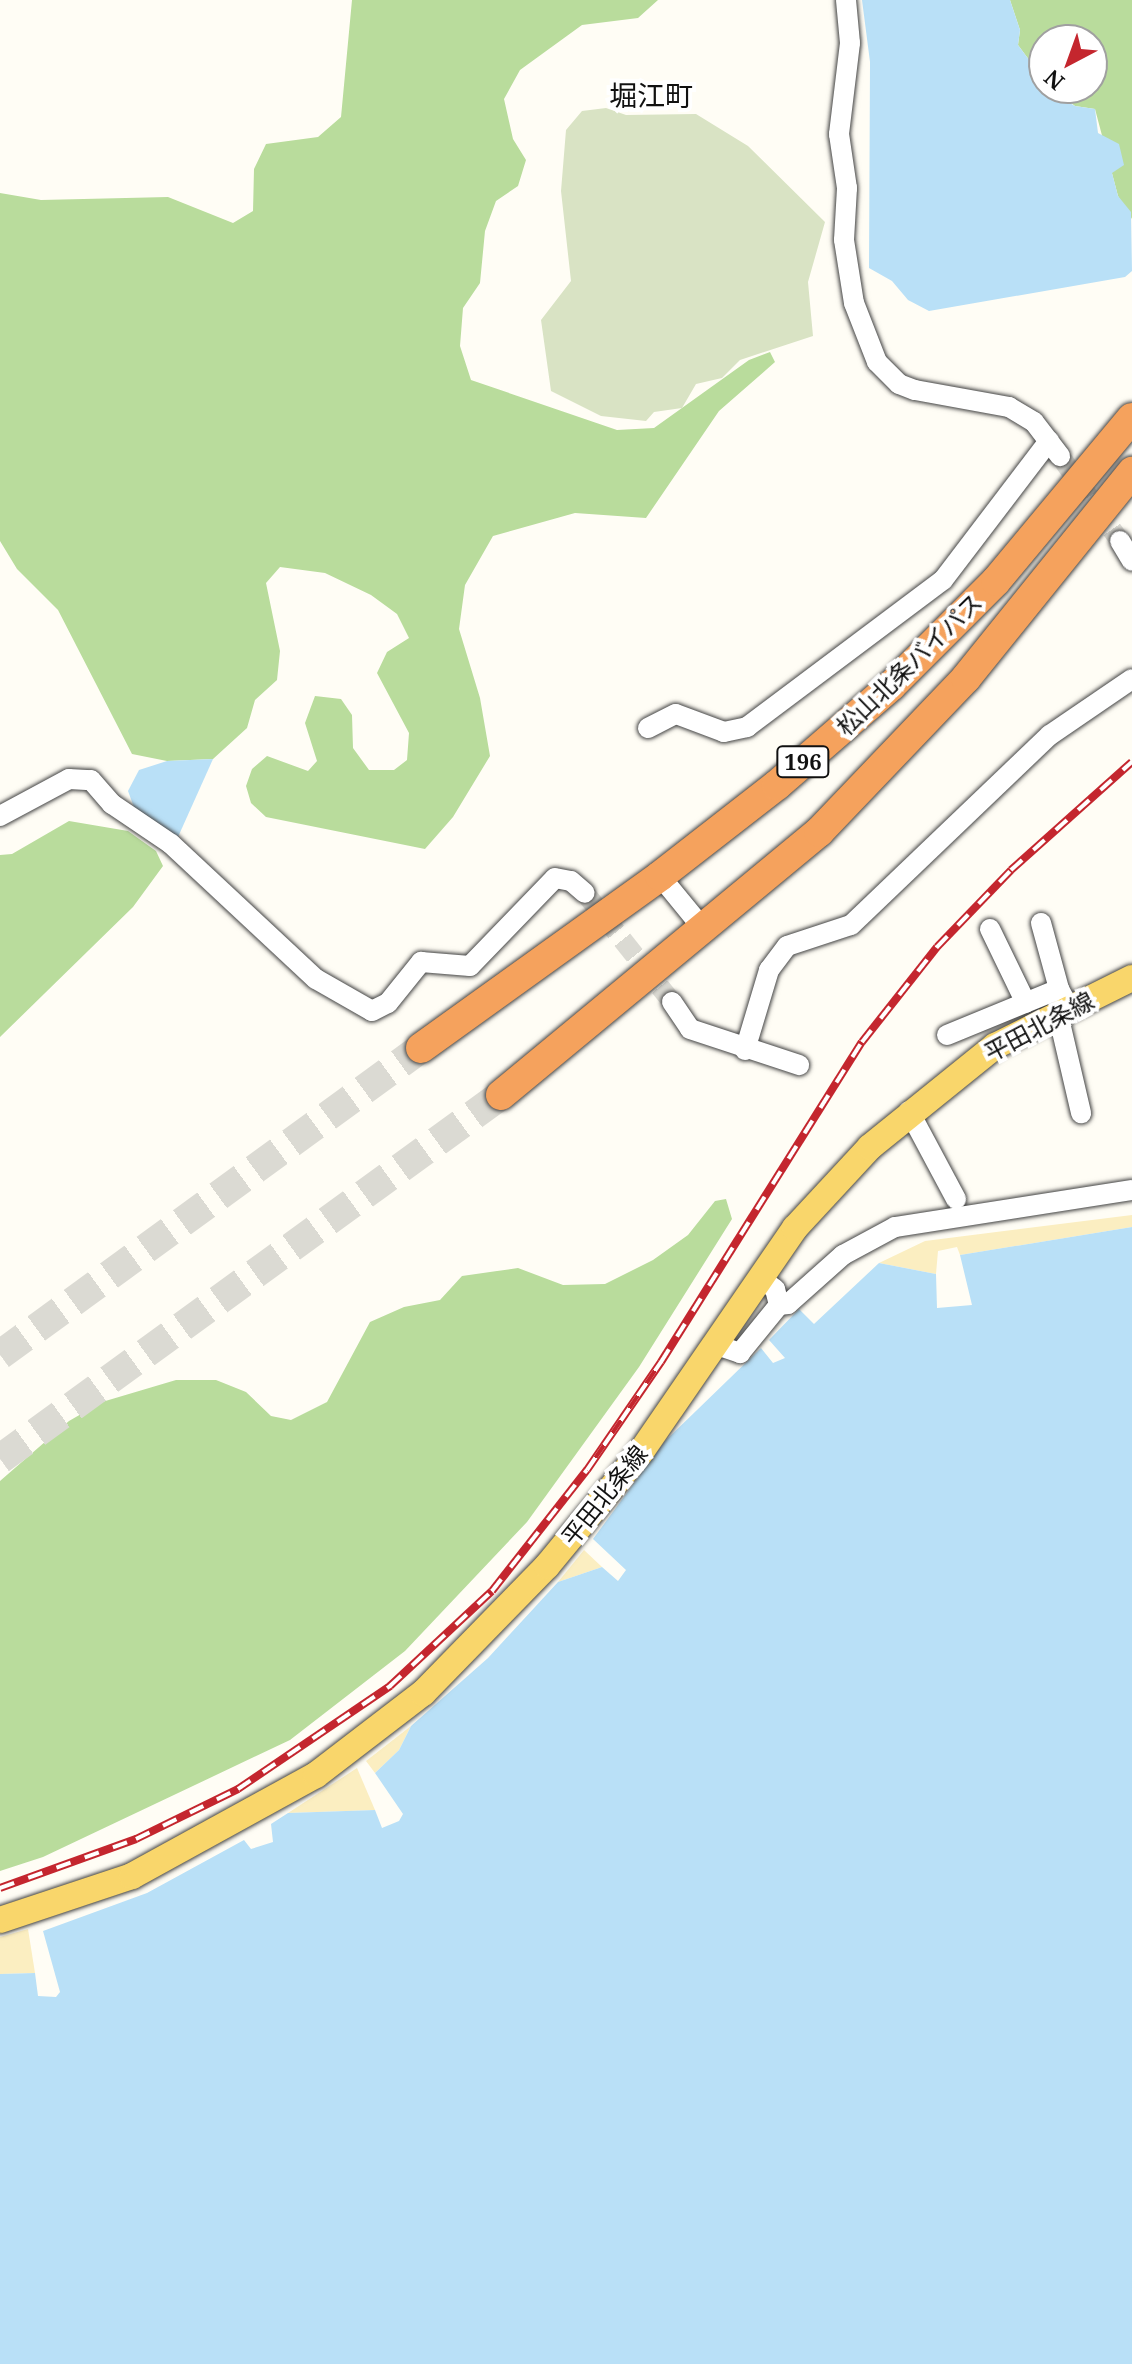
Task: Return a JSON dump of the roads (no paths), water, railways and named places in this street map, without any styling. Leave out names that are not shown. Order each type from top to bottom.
[{"type":"highway","name":"松山北条バイパス","points":[[421,1048],[660,876],[777,785],[891,686],[1016,559],[1132,418]]},
{"type":"highway","name":"松山北条バイパス","points":[[501,1095],[705,931],[819,832],[966,678],[1132,472]]},
{"type":"main road","name":"平田北条線","points":[[0,1920],[132,1876],[316,1775],[423,1693],[556,1555],[641,1452],[795,1228],[909,1111],[995,1046],[1062,1004],[1132,978]]},
{"type":"street","points":[[648,728],[676,714],[724,732],[747,727],[943,580],[1055,448],[1034,422],[1009,407],[915,390],[899,384],[877,362],[854,303],[844,240],[847,188],[839,134],[850,43],[846,0]]},
{"type":"street","points":[[1120,541],[1132,561]]},
{"type":"street","points":[[745,1050],[769,970],[787,946],[851,925],[1050,735],[1132,679]]},
{"type":"street","points":[[0,816],[69,779],[91,780],[112,804],[171,844],[316,979],[372,1011],[388,1003],[421,962],[470,966],[555,878],[571,881],[585,893]]},
{"type":"street","points":[[660,876],[705,931]]},
{"type":"street","points":[[1041,923],[1062,1004],[1081,1113]]},
{"type":"street","points":[[990,929],[1026,1003]]},
{"type":"street","points":[[672,1002],[690,1029],[745,1050],[799,1065]]},
{"type":"street","points":[[947,1035],[1026,1003],[1062,1004]]},
{"type":"street","points":[[909,1111],[956,1199]]},
{"type":"street","points":[[714,1344],[740,1353],[779,1305],[788,1304],[843,1255],[895,1227],[1132,1190]]},
{"type":"street","points":[[760,1278],[775,1289],[779,1305]]},
{"type":"water","points":[[862,0],[1010,0],[1020,30],[1018,45],[1028,58],[1028,104],[1072,104],[1095,109],[1098,133],[1119,144],[1124,165],[1112,173],[1118,196],[1131,212],[1132,271],[1125,277],[929,311],[908,300],[892,281],[869,268],[870,62]]},
{"type":"water","points":[[213,759],[178,837],[135,810],[128,791],[139,770],[167,761]]},
{"type":"water","points":[[1132,1227],[1132,2364],[0,2364],[0,1974],[35,1973],[38,1996],[56,1997],[60,1992],[43,1931],[147,1893],[244,1840],[251,1849],[273,1842],[271,1824],[288,1813],[375,1810],[382,1828],[399,1821],[403,1814],[375,1773],[399,1750],[411,1726],[488,1658],[558,1582],[602,1567],[618,1581],[626,1570],[593,1539],[665,1441],[761,1348],[773,1363],[785,1358],[769,1340],[799,1309],[814,1324],[879,1263],[936,1274],[937,1308],[972,1305],[960,1255]]},
{"type":"tunnel","points":[[1060,456],[1120,541]]},
{"type":"tunnel","points":[[585,893],[672,1002]]},
{"type":"tunnel","points":[[0,1355],[421,1048]]},
{"type":"tunnel","points":[[0,1459],[501,1095]]},
{"type":"railway","points":[[0,1888],[136,1839],[238,1789],[390,1686],[492,1591],[587,1470],[661,1362],[862,1042],[937,947],[1011,870],[1132,762]]},
{"type":"district","name":"堀江町","points":[[651,95]]}]
